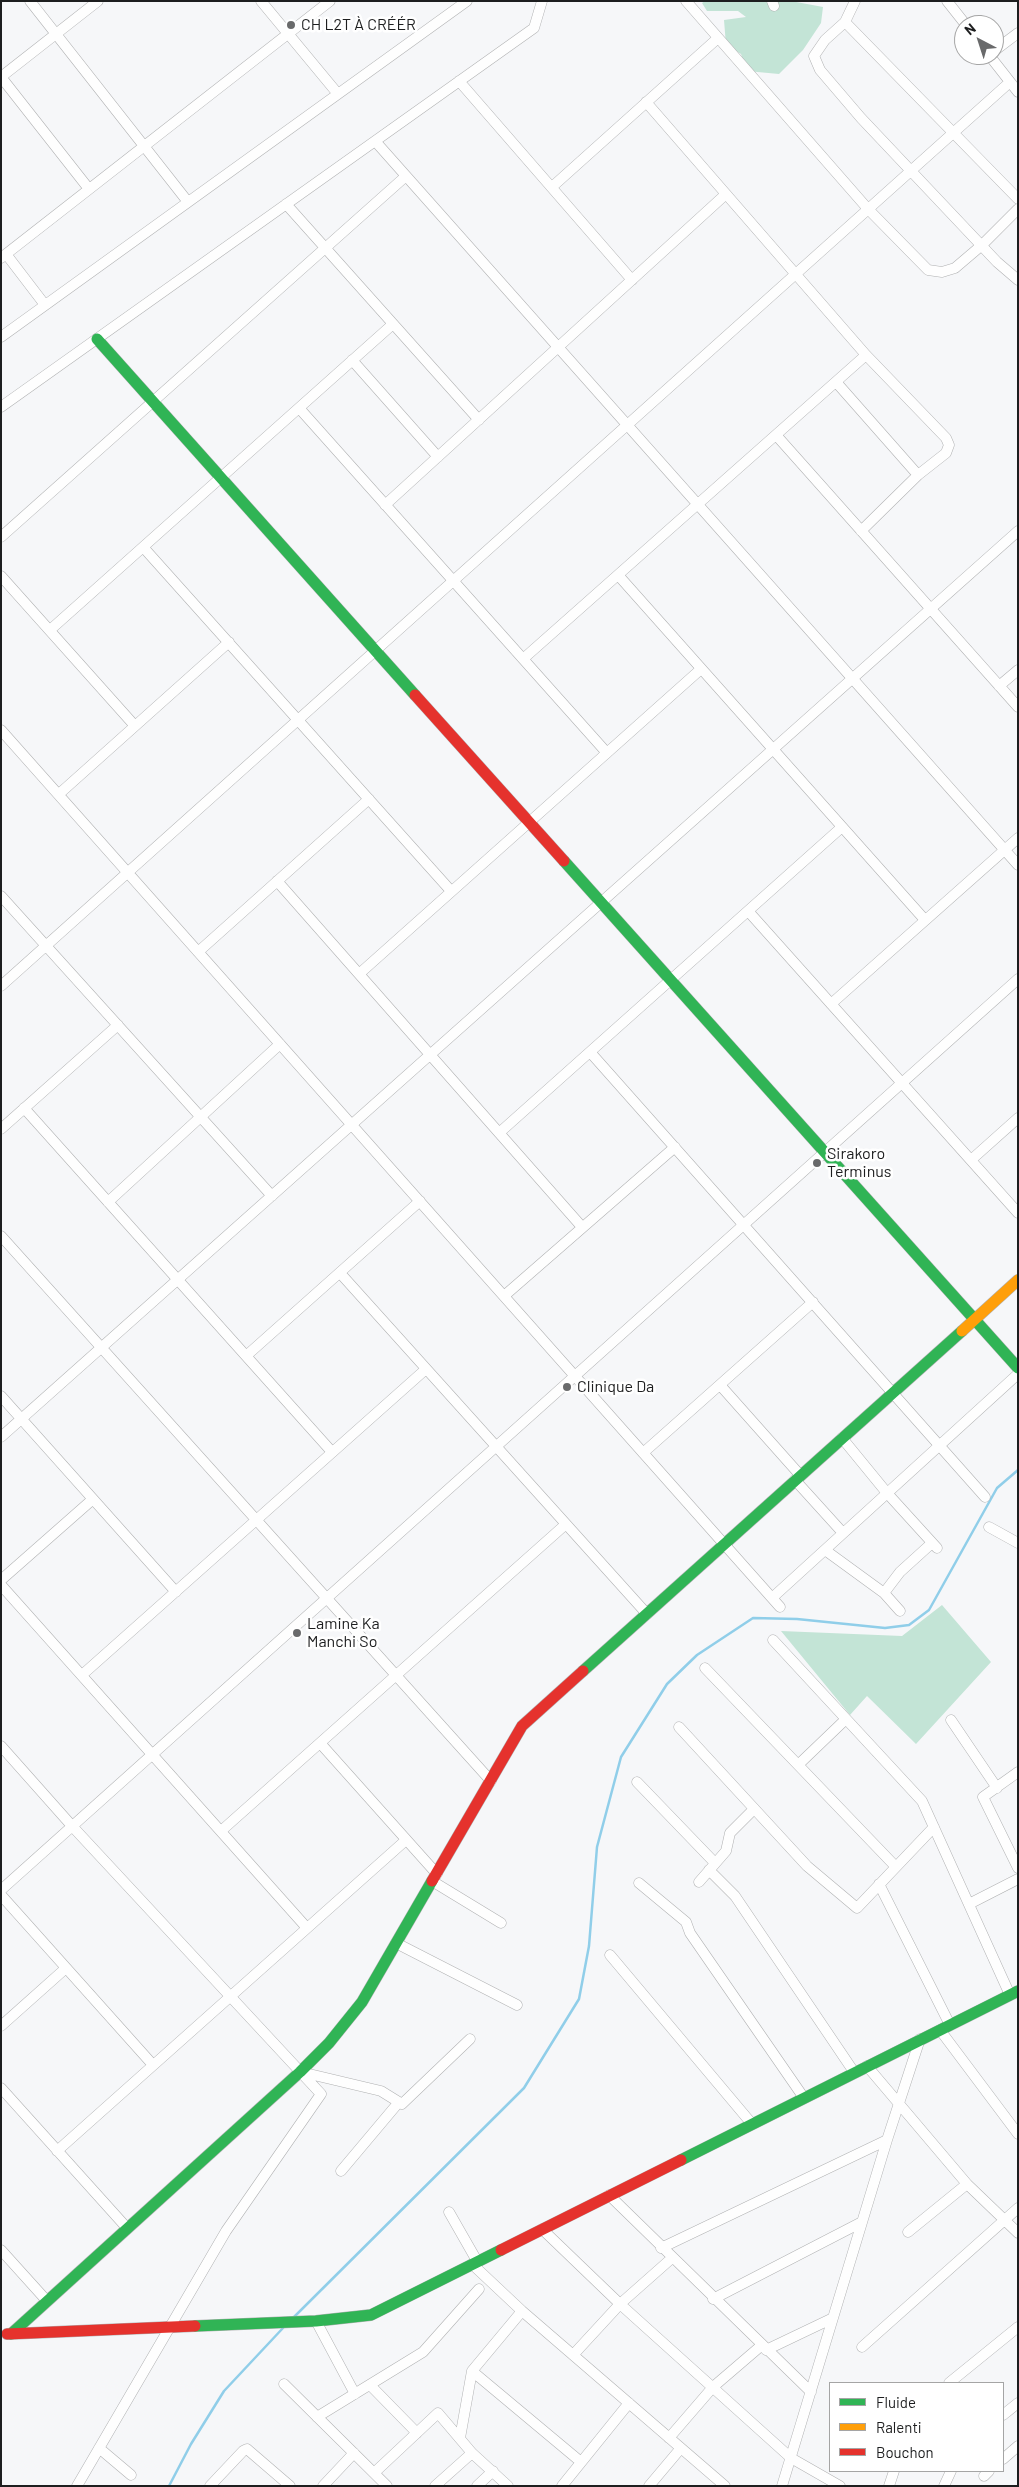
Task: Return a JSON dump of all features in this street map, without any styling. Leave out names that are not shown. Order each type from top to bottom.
[{"type":"street","points":[[30,1],[188,202]]},
{"type":"street","points":[[89,189],[1,77],[98,1]]},
{"type":"street","points":[[261,1],[338,94]]},
{"type":"street","points":[[45,305],[4,256],[330,1]]},
{"type":"street","points":[[1,336],[467,1]]},
{"type":"street","points":[[1,407],[534,28],[542,1]]},
{"type":"street","points":[[686,1],[868,209],[928,270],[942,272],[955,268],[982,245],[1018,209]]},
{"type":"street","points":[[855,1],[845,22],[825,40],[814,56],[820,70],[997,262],[1018,280]]},
{"type":"street","points":[[947,1],[958,15]]},
{"type":"street","points":[[845,22],[1018,199]]},
{"type":"street","points":[[1004,44],[1018,33]]},
{"type":"street","points":[[552,187],[718,38]]},
{"type":"street","points":[[997,65],[1018,92]]},
{"type":"street","points":[[459,81],[632,280]]},
{"type":"street","points":[[1,986],[1010,82]]},
{"type":"street","points":[[646,102],[866,355],[946,438],[949,445],[946,453],[918,475],[861,531]]},
{"type":"street","points":[[375,141],[1018,865]]},
{"type":"street","points":[[1,537],[406,176]]},
{"type":"street","points":[[385,505],[726,194]]},
{"type":"street","points":[[286,204],[479,420]]},
{"type":"street","points":[[50,630],[393,324]]},
{"type":"street","points":[[97,338],[1018,1368]]},
{"type":"street","points":[[523,659],[866,355]]},
{"type":"street","points":[[352,360],[438,457]]},
{"type":"street","points":[[836,382],[918,475]]},
{"type":"street","points":[[299,408],[607,753]]},
{"type":"street","points":[[776,435],[1018,707]]},
{"type":"street","points":[[1,1437],[1018,531]]},
{"type":"street","points":[[143,547],[451,891]]},
{"type":"street","points":[[618,575],[925,920]]},
{"type":"street","points":[[1,576],[135,726]]},
{"type":"street","points":[[59,794],[229,642]]},
{"type":"street","points":[[359,974],[701,669]]},
{"type":"street","points":[[999,686],[1018,670]]},
{"type":"street","points":[[1,730],[780,1607]]},
{"type":"street","points":[[198,952],[369,799]]},
{"type":"street","points":[[499,1133],[842,827]]},
{"type":"street","points":[[831,1004],[1018,838]]},
{"type":"street","points":[[277,881],[582,1227]]},
{"type":"street","points":[[1,896],[272,1196]]},
{"type":"street","points":[[748,911],[970,1160],[1016,1207]]},
{"type":"street","points":[[1,1890],[1018,980]]},
{"type":"street","points":[[1,1129],[118,1025]]},
{"type":"street","points":[[108,1202],[280,1044]]},
{"type":"street","points":[[590,1052],[986,1497]]},
{"type":"street","points":[[24,1108],[332,1452]]},
{"type":"street","points":[[970,1160],[1018,1118]]},
{"type":"street","points":[[504,1296],[675,1147]]},
{"type":"street","points":[[246,1356],[420,1201]]},
{"type":"street","points":[[1,1236],[491,1781]]},
{"type":"street","points":[[340,1273],[646,1614]]},
{"type":"street","points":[[6,2334],[47,2301],[300,2072],[329,2043],[362,2002],[522,1726],[1018,1280]]},
{"type":"street","points":[[643,1453],[813,1302]]},
{"type":"street","points":[[82,1675],[426,1369]]},
{"type":"street","points":[[772,1598],[1018,1374]]},
{"type":"street","points":[[720,1385],[843,1533]]},
{"type":"street","points":[[1,1396],[176,1592]]},
{"type":"street","points":[[842,1438],[887,1493],[935,1546],[900,1572],[884,1592]]},
{"type":"street","points":[[1,1580],[93,1498]]},
{"type":"street","points":[[221,1831],[566,1524]]},
{"type":"street","points":[[989,1527],[1018,1543]]},
{"type":"street","points":[[825,1550],[884,1592],[900,1611]]},
{"type":"street","points":[[1,1585],[307,1928]]},
{"type":"street","points":[[6,2334],[316,2321],[371,2315],[1014,1993],[969,1904],[922,1801],[773,1640]]},
{"type":"street","points":[[705,1668],[896,1867]]},
{"type":"street","points":[[798,1765],[846,1719]]},
{"type":"street","points":[[952,1720],[997,1788]]},
{"type":"street","points":[[679,1727],[807,1866],[857,1908],[934,1827]]},
{"type":"street","points":[[320,1742],[406,1840],[435,1878],[501,1922]]},
{"type":"street","points":[[1,1746],[72,1826],[321,2094],[226,2231],[77,2486]]},
{"type":"street","points":[[1018,1772],[983,1797],[1018,1868]]},
{"type":"street","points":[[637,1782],[712,1866],[735,1896],[854,2072]]},
{"type":"street","points":[[699,1882],[726,1851],[730,1833],[754,1809]]},
{"type":"street","points":[[57,2150],[406,1840]]},
{"type":"street","points":[[969,1904],[1018,1879]]},
{"type":"street","points":[[639,1883],[686,1922],[690,1933],[804,2098]]},
{"type":"street","points":[[879,1884],[945,2027],[1018,2134]]},
{"type":"street","points":[[1,1896],[153,2065]]},
{"type":"street","points":[[396,1943],[517,2005]]},
{"type":"street","points":[[610,1955],[752,2124]]},
{"type":"street","points":[[1,2026],[66,1968]]},
{"type":"street","points":[[300,2072],[381,2090],[402,2104],[470,2039]]},
{"type":"street","points":[[782,2486],[898,2104],[920,2039]]},
{"type":"street","points":[[866,2066],[967,2184],[1018,2233]]},
{"type":"street","points":[[1,2088],[127,2228]]},
{"type":"street","points":[[340,2171],[399,2102]]},
{"type":"street","points":[[661,2248],[887,2140]]},
{"type":"street","points":[[908,2232],[967,2184]]},
{"type":"street","points":[[610,2195],[661,2248],[810,2392]]},
{"type":"street","points":[[862,2347],[1018,2208]]},
{"type":"street","points":[[449,2212],[475,2263],[522,2311],[720,2484]]},
{"type":"street","points":[[714,2298],[862,2222]]},
{"type":"street","points":[[542,2229],[620,2304],[791,2458],[840,2486]]},
{"type":"street","points":[[1,2250],[47,2301]]},
{"type":"street","points":[[573,2355],[620,2304],[672,2258]]},
{"type":"street","points":[[317,2417],[423,2352],[478,2289]]},
{"type":"street","points":[[460,2438],[472,2371],[522,2311]]},
{"type":"street","points":[[669,2438],[713,2388],[764,2348],[833,2318]]},
{"type":"street","points":[[316,2321],[355,2394]]},
{"type":"street","points":[[950,2382],[1018,2327]]},
{"type":"street","points":[[472,2371],[581,2462]]},
{"type":"street","points":[[284,2384],[387,2486]]},
{"type":"street","points":[[370,2385],[417,2433]]},
{"type":"street","points":[[562,2486],[628,2403]]},
{"type":"street","points":[[1004,2414],[1018,2403]]},
{"type":"street","points":[[374,2473],[438,2414],[472,2452],[508,2486]]},
{"type":"street","points":[[1004,2458],[1018,2446]]},
{"type":"street","points":[[99,2448],[131,2475]]},
{"type":"street","points":[[649,2486],[681,2448]]},
{"type":"street","points":[[210,2486],[247,2449],[290,2486]]},
{"type":"street","points":[[435,2486],[472,2452]]},
{"type":"street","points":[[322,2486],[354,2453]]},
{"type":"street","points":[[477,2486],[493,2471]]},
{"type":"street","points":[[888,2486],[894,2472]]},
{"type":"street","points":[[944,2486],[951,2472]]},
{"type":"green space","points":[[705,1],[791,1],[823,7],[821,23],[803,50],[779,74],[747,71],[741,54],[726,45],[724,20],[746,17],[738,11],[707,11],[702,3]]},
{"type":"green space","points":[[942,1605],[991,1662],[916,1744],[867,1696],[850,1715],[781,1631],[902,1636]]},
{"type":"waterway","points":[[294,2317],[524,2088],[579,1999],[589,1946],[597,1847],[621,1757],[667,1684],[697,1655],[753,1618],[797,1619],[885,1628],[909,1625],[929,1610],[997,1488],[1018,1470]]},
{"type":"waterway","points":[[169,2486],[191,2444],[224,2391],[283,2328]]},
{"type":"traffic: fast","points":[[97,339],[415,695]]},
{"type":"traffic: fast","points":[[564,861],[1018,1368]]},
{"type":"traffic: fast","points":[[583,1671],[962,1331]]},
{"type":"traffic: fast","points":[[11,2334],[300,2072],[329,2043],[362,2002],[432,1881]]},
{"type":"traffic: fast","points":[[681,2160],[1018,1991]]},
{"type":"traffic: fast","points":[[195,2326],[316,2321],[371,2315],[501,2250]]},
{"type":"traffic: slow","points":[[962,1331],[1018,1280]]},
{"type":"traffic: jam","points":[[415,695],[564,861]]},
{"type":"traffic: jam","points":[[432,1881],[522,1726],[583,1671]]},
{"type":"traffic: jam","points":[[501,2250],[681,2160]]},
{"type":"traffic: jam","points":[[7,2334],[195,2326]]},
{"type":"place","name":"CH L2T À CRÉÉR","points":[[291,25]]},
{"type":"place","name":"Sirakoro Terminus","points":[[817,1163]]},
{"type":"place","name":"Clinique Da","points":[[567,1387]]},
{"type":"place","name":"Lamine Ka Manchi So","points":[[297,1633]]}]
